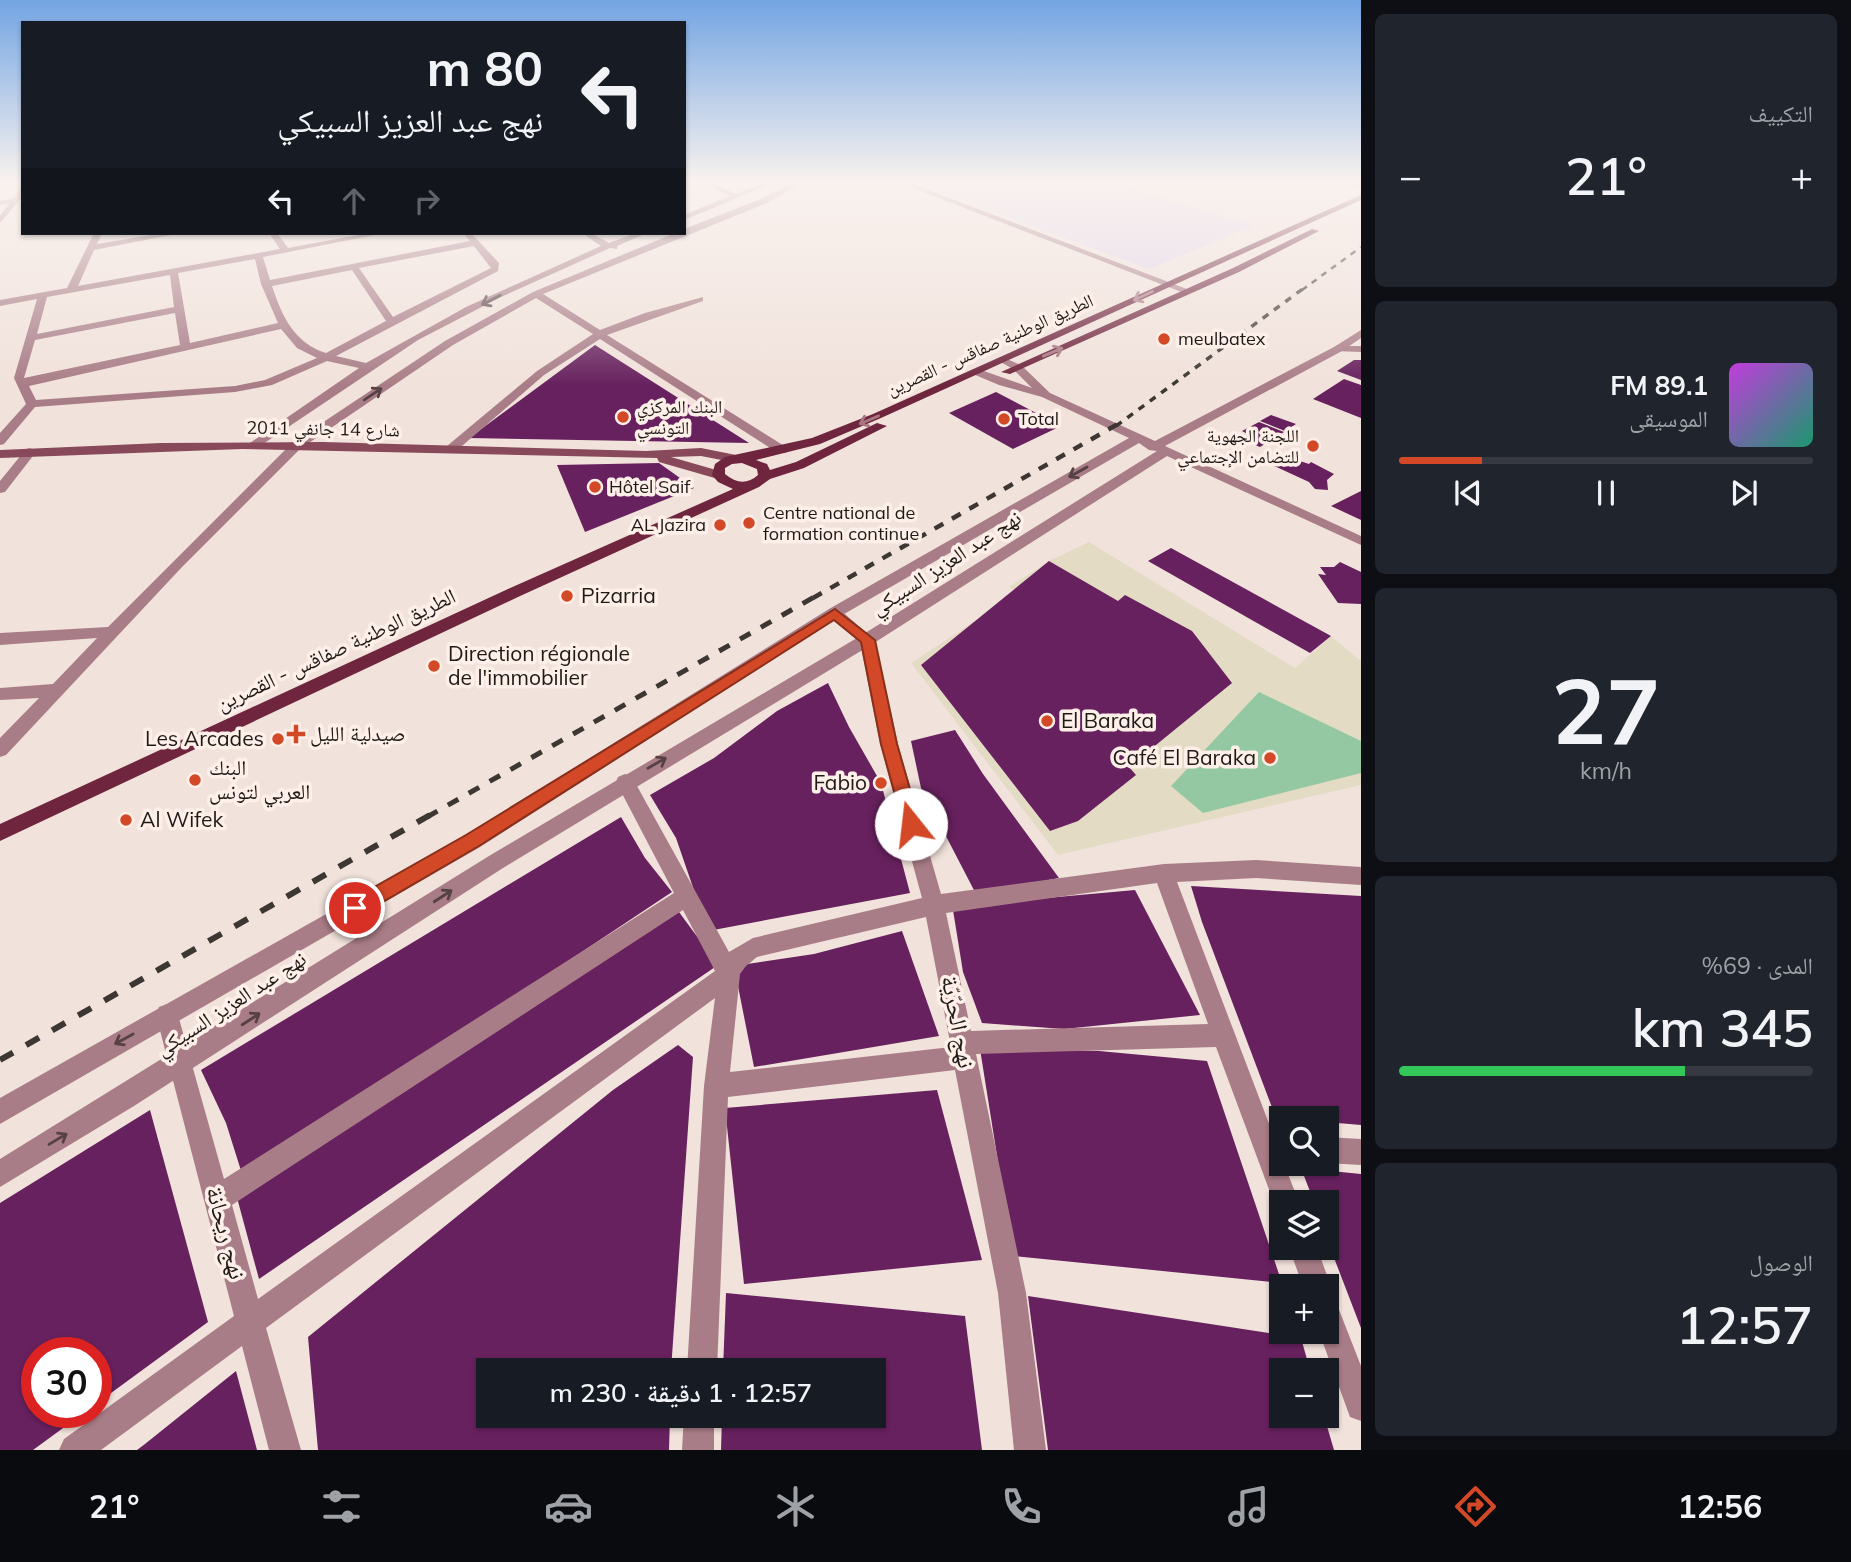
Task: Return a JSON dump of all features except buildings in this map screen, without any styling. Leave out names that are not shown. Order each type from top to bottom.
[{"type":"main road","name":"الطريق الوطنية صفاقس - القصرين","points":[[982,378],[1002,360],[1245,251]]},
{"type":"main road","name":"الطريق الوطنية صفاقس - القصرين","points":[[692,511],[715,493],[720,477],[717,471],[723,463],[816,441],[1017,367],[1274,251]]},
{"type":"main road","name":"الطريق الوطنية صفاقس - القصرين","points":[[0,833],[750,486],[765,476],[800,465],[967,388]]},
{"type":"main road","name":"شارع 14 جانفي 2011","points":[[0,454],[253,445],[646,455],[701,452],[741,459]]},
{"type":"main road","name":"شارع 14 جانفي 2011","points":[[646,455],[720,477]]},
{"type":"main road","points":[[741,459],[763,467],[765,476]]},
{"type":"main road","points":[[720,477],[734,485],[750,486]]},
{"type":"street","points":[[71,290],[89,251]]},
{"type":"street","points":[[0,303],[286,251]]},
{"type":"street","points":[[266,284],[436,251]]},
{"type":"street","points":[[0,440],[32,404],[257,386],[327,357],[391,321],[495,269],[496,265],[482,251]]},
{"type":"street","points":[[253,445],[413,339],[596,251]]},
{"type":"street","points":[[624,251],[631,253]]},
{"type":"street","points":[[0,750],[111,632],[296,446],[449,342],[536,294],[637,251]]},
{"type":"street","points":[[1082,251],[1187,291]]},
{"type":"street","points":[[259,257],[266,284],[284,325],[302,347],[327,357],[371,367]]},
{"type":"street","points":[[354,267],[391,321]]},
{"type":"street","points":[[174,272],[185,347]]},
{"type":"street","points":[[536,294],[782,450]]},
{"type":"street","points":[[32,404],[22,384],[20,371],[43,296]]},
{"type":"street","points":[[451,449],[508,400],[600,335],[700,299]]},
{"type":"street","points":[[30,338],[179,309]]},
{"type":"street","points":[[22,384],[92,377],[185,347],[284,325]]},
{"type":"street","name":"نهج عبد العزيز السبيكي","points":[[0,1112],[473,841],[835,614],[1338,349],[1361,333]]},
{"type":"street","points":[[1338,349],[1361,349]]},
{"type":"street","points":[[1002,360],[1017,367],[1046,396]]},
{"type":"street","points":[[91,400],[92,377]]},
{"type":"street","points":[[982,378],[1046,396],[1361,541]]},
{"type":"street","name":"نهج عبد العزيز السبيكي","points":[[0,1174],[180,1064],[625,782],[867,640],[1105,488],[1152,446]]},
{"type":"street","points":[[0,489],[30,452]]},
{"type":"street","points":[[835,614],[867,640]]},
{"type":"street","points":[[0,639],[111,632]]},
{"type":"street","name":"نهج الحرّيّة","points":[[867,640],[889,744],[934,905],[1012,1293],[1030,1450]]},
{"type":"street","points":[[0,694],[57,690]]},
{"type":"street","points":[[625,782],[729,974]]},
{"type":"street","points":[[703,1358],[716,1086],[729,974],[733,962],[739,956],[752,948],[934,905],[1164,873],[1256,869],[1361,876]]},
{"type":"street","points":[[1164,873],[1224,1035],[1269,1138]]},
{"type":"street","points":[[217,1199],[687,896]]},
{"type":"street","points":[[75,1450],[729,974]]},
{"type":"street","name":"نهج ريحانة","points":[[167,1015],[285,1450]]},
{"type":"street","points":[[716,1086],[963,1050],[1224,1035]]},
{"type":"street","points":[[1339,1151],[1361,1152]]},
{"type":"street","points":[[1338,1344],[1361,1406]]},
{"type":"street","points":[[698,1450],[699,1428]]},
{"type":"shaded area","points":[[1099,251],[1193,251],[1149,269]]},
{"type":"shaded area","points":[[1089,542],[1295,668],[1331,636],[1361,661],[1361,785],[1058,855],[911,663],[1018,593],[1009,587],[1049,561]]},
{"type":"green space","points":[[1259,692],[1361,741],[1361,773],[1203,813],[1171,786]]},
{"type":"railway","points":[[1302,290],[1356,251]]},
{"type":"railway","points":[[1116,426],[1304,288]]},
{"type":"railway","points":[[813,598],[1118,424]]},
{"type":"railway","points":[[427,817],[816,596]]},
{"type":"railway","points":[[0,1060],[430,815]]},
{"type":"place","name":"meulbatex","points":[[1164,339]]},
{"type":"place","name":"البنك المركزي التونسي","points":[[623,417]]},
{"type":"place","name":"Total","points":[[1004,419]]},
{"type":"place","name":"اللجنة الجهوية للتضامن الإجتماعي","points":[[1313,446]]},
{"type":"place","name":"Hôtel Saif","points":[[595,487]]},
{"type":"place","name":"Centre national de formation continue","points":[[749,523]]},
{"type":"place","name":"AL Jazira","points":[[720,525]]},
{"type":"place","name":"Pizarria","points":[[567,596]]},
{"type":"place","name":"Direction régionale de l'immobilier","points":[[434,666]]},
{"type":"place","name":"El Baraka","points":[[1047,721]]},
{"type":"place","name":"صيدلية الليل","points":[[296,734]]},
{"type":"place","name":"Les Arcades","points":[[278,739]]},
{"type":"place","name":"Café El Baraka","points":[[1270,758]]},
{"type":"place","name":"البنك العربي لتونس","points":[[195,780]]},
{"type":"place","name":"Fabio","points":[[881,783]]},
{"type":"place","name":"Al Wifek","points":[[126,820]]},
{"type":"route","points":[[355,908],[473,841],[835,614],[867,640],[889,744],[911,824]]}]
